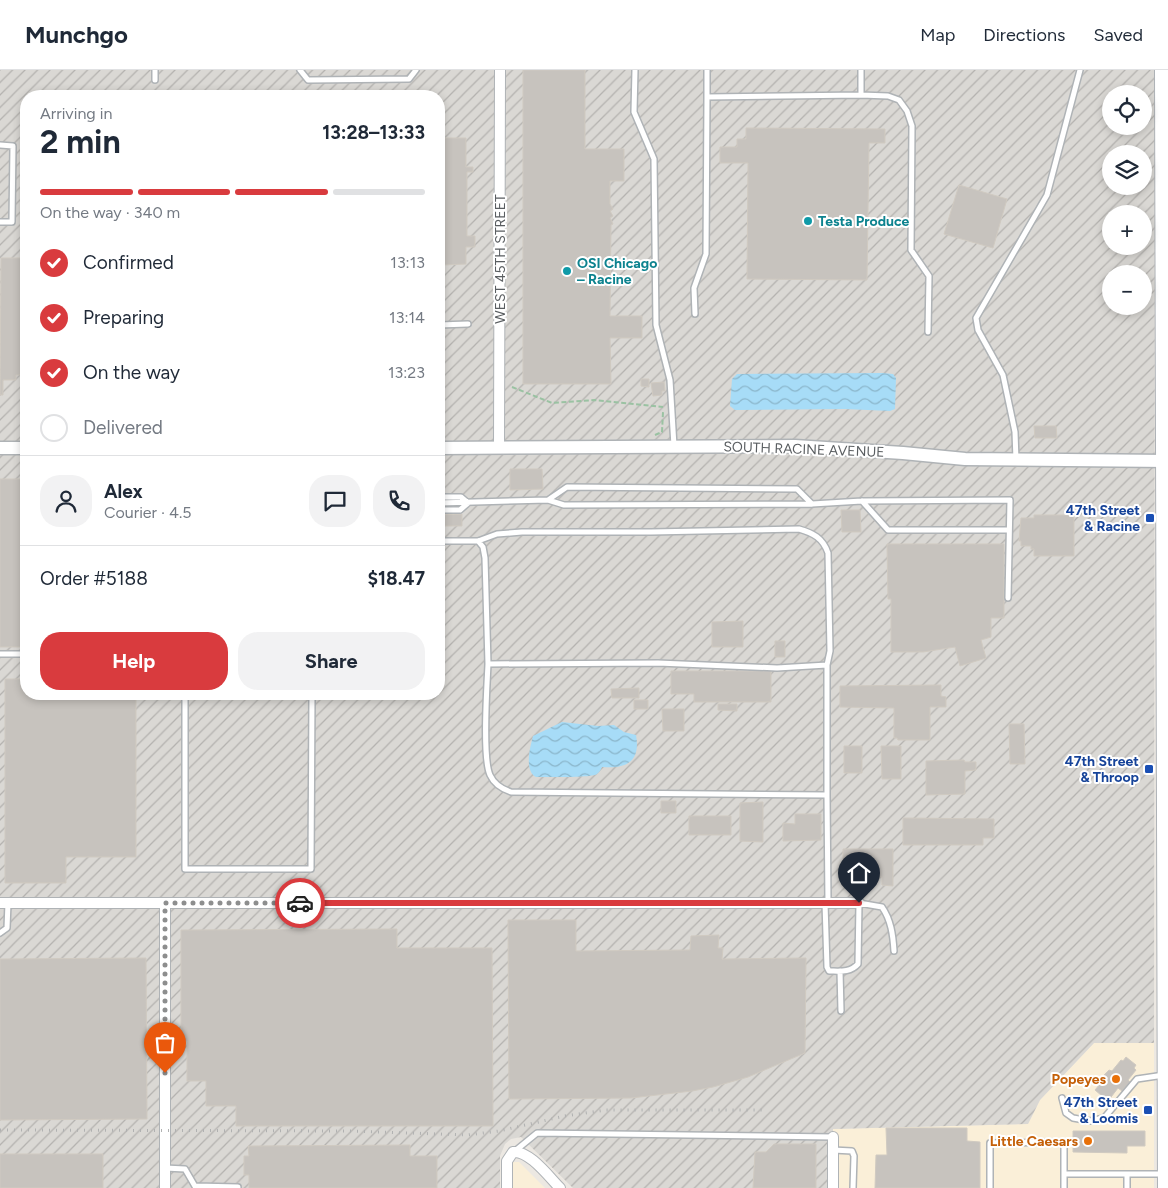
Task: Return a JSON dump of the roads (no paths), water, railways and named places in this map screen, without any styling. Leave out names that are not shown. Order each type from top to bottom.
[{"type":"main road","points":[[1162,70],[1165,126],[1165,1181]]},
{"type":"street","name":"WEST 45TH STREET","points":[[500,70],[500,448]]},
{"type":"street","name":"SOUTH RACINE AVENUE","points":[[445,448],[815,447],[965,459],[1165,461]]},
{"type":"street","points":[[0,448],[20,448]]},
{"type":"street","points":[[4,903],[859,903]]},
{"type":"street","points":[[165,903],[165,1188]]},
{"type":"street","points":[[833,1137],[833,1188]]},
{"type":"street","points":[[506,1188],[507,1161],[513,1152],[528,1156],[560,1188]]},
{"type":"lane","points":[[155,70],[155,80]]},
{"type":"lane","points":[[300,70],[308,80],[409,79],[416,70]]},
{"type":"lane","points":[[635,70],[634,112],[654,158],[656,325],[670,380],[674,447]]},
{"type":"lane","points":[[695,314],[694,288],[706,254],[707,70]]},
{"type":"lane","points":[[861,70],[861,94]]},
{"type":"lane","points":[[1016,460],[1016,432],[1003,375],[978,330],[976,318],[1047,195],[1080,70]]},
{"type":"lane","points":[[707,97],[861,94],[888,96],[899,100],[908,111],[912,126],[910,250],[929,276],[928,332]]},
{"type":"lane","points":[[0,145],[13,146],[12,222],[0,222]]},
{"type":"lane","points":[[445,325],[468,324]]},
{"type":"lane","points":[[548,500],[567,488],[797,489],[812,504]]},
{"type":"lane","points":[[445,497],[461,497],[468,503]]},
{"type":"lane","points":[[445,503],[548,500],[564,504],[812,504],[862,501],[1010,500],[1008,598]]},
{"type":"lane","points":[[862,501],[888,530],[1009,530]]},
{"type":"lane","points":[[445,510],[460,510],[468,503]]},
{"type":"lane","points":[[445,542],[478,541],[497,534],[522,532],[799,529],[810,532],[825,543],[828,553],[830,651],[827,665],[827,967],[829,970],[840,971],[854,969],[859,961],[859,903],[882,907],[890,924],[894,951]]},
{"type":"lane","points":[[478,541],[483,547],[486,558],[488,664],[486,740],[488,766],[490,775],[501,788],[510,792],[827,795]]},
{"type":"lane","points":[[0,654],[20,654]]},
{"type":"lane","points":[[488,664],[658,663],[777,668],[827,665]]},
{"type":"lane","points":[[186,700],[185,870],[311,869],[312,700]]},
{"type":"lane","points":[[0,932],[7,928],[4,903]]},
{"type":"lane","points":[[840,971],[841,1012]]},
{"type":"lane","points":[[1062,1098],[1066,1113],[1073,1118],[1090,1121],[1104,1118],[1138,1079],[1164,1075]]},
{"type":"lane","points":[[513,1152],[537,1133],[833,1137]]},
{"type":"lane","points":[[990,1188],[990,1143],[1064,1142],[1064,1188]]},
{"type":"lane","points":[[833,1150],[852,1151],[854,1156],[853,1188]]},
{"type":"lane","points":[[165,1168],[185,1169],[196,1187],[238,1187]]},
{"type":"lane","points":[[1064,1174],[1127,1174],[1165,1181]]},
{"type":"lane","points":[[1127,1174],[1127,1188]]},
{"type":"water","points":[[737,374],[893,374],[896,378],[895,409],[890,411],[845,409],[735,410],[730,406],[732,379]]},
{"type":"water","points":[[562,722],[598,726],[614,725],[624,732],[636,735],[637,744],[634,758],[625,765],[618,767],[602,767],[598,773],[593,775],[536,777],[532,774],[529,764],[529,752],[533,736]]},
{"type":"railway","points":[[0,1130],[352,1131],[467,1135],[499,1131],[565,1116],[606,1110],[762,1110]]},
{"type":"place","name":"Testa Produce","points":[[808,221]]},
{"type":"place","name":"OSI Chicago – Racine","points":[[567,271]]},
{"type":"place","name":"47th Street & Racine","points":[[1150,518]]},
{"type":"place","name":"47th Street & Throop","points":[[1149,769]]},
{"type":"place","name":"Popeyes","points":[[1116,1079]]},
{"type":"place","name":"47th Street & Loomis","points":[[1148,1110]]},
{"type":"place","name":"Little Caesars","points":[[1088,1141]]}]
